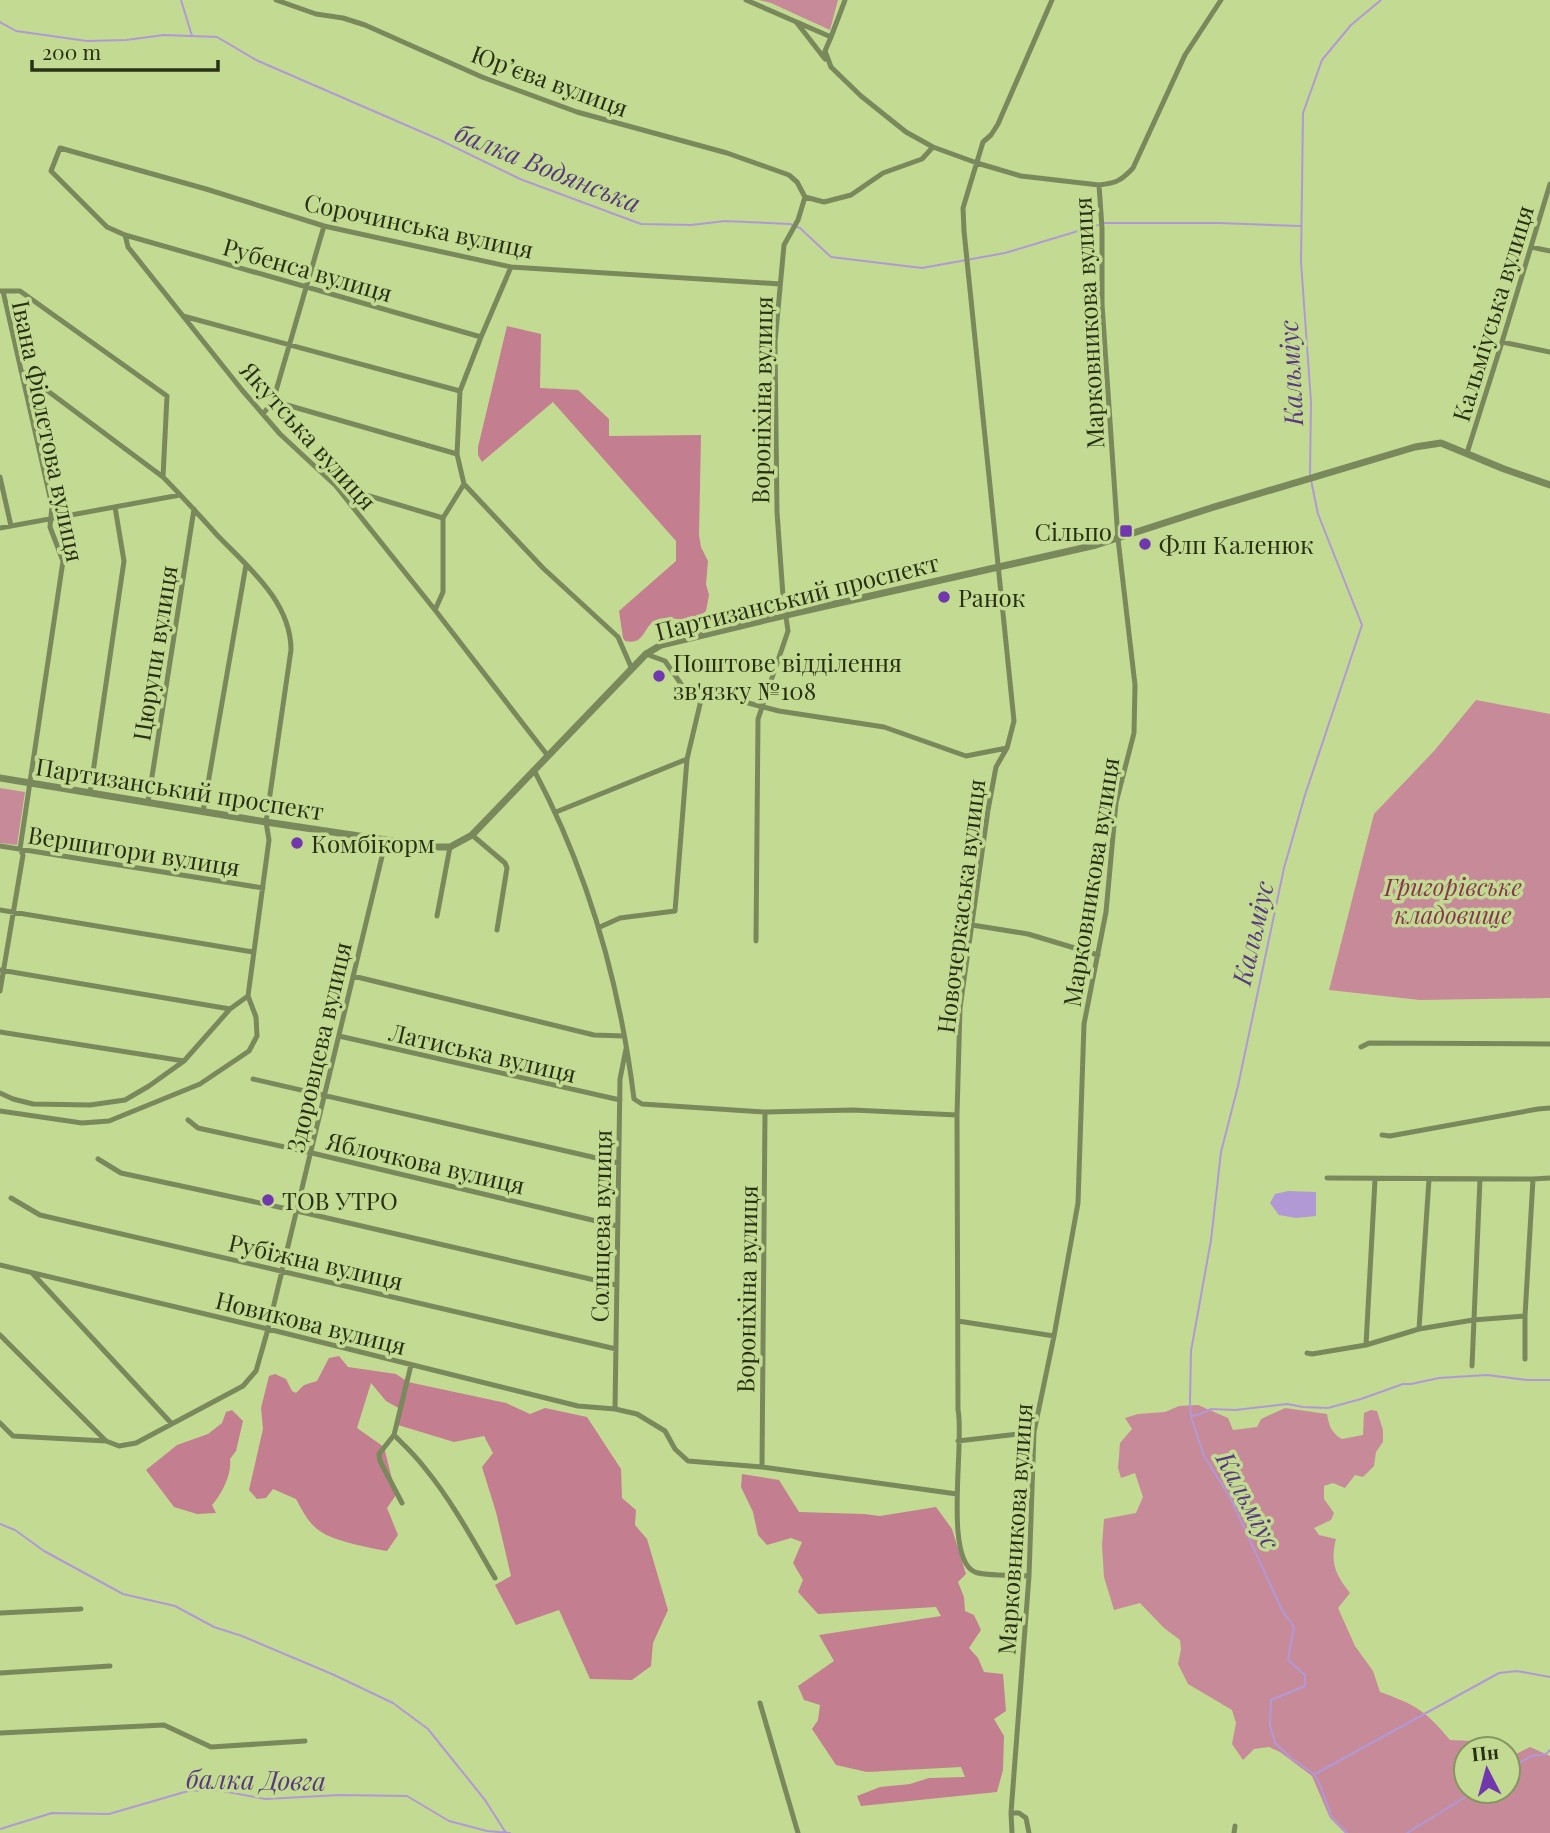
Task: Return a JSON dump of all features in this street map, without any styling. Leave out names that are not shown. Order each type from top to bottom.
[{"type":"street","name":"Юр’єва вулиця","points":[[276,0],[316,15],[343,18],[365,25],[482,77],[577,112],[727,153],[789,175],[797,182],[805,197]]},
{"type":"street","points":[[746,0],[831,37]]},
{"type":"street","points":[[831,67],[825,51],[845,0]]},
{"type":"street","name":"Новочеркаська вулиця","points":[[1029,1576],[975,1573],[966,1565],[961,1555],[958,1533],[960,1419],[957,1115],[960,1008],[996,766],[1007,748],[1014,721],[963,208],[983,142],[998,124],[1052,0]]},
{"type":"street","name":"Марковникова вулиця","points":[[1012,1833],[1011,1813],[1029,1576],[1034,1432],[1078,1203],[1084,1024],[1106,912],[1116,803],[1134,733],[1135,685],[1118,539],[1102,304],[1099,185],[1115,183],[1133,167],[1185,55],[1221,0]]},
{"type":"street","points":[[796,22],[831,67],[861,96],[906,132],[933,147],[1021,176],[1099,185]]},
{"type":"street","points":[[805,197],[824,202],[851,195],[883,173],[922,159],[933,147]]},
{"type":"street","name":"Сорочинська вулиця","points":[[60,148],[324,226],[512,267],[780,285]]},
{"type":"street","name":"Якутська вулиця","points":[[60,148],[51,171],[107,227],[125,234],[128,247],[183,316],[280,434],[336,486],[548,756]]},
{"type":"street","name":"Кальміуська вулиця","points":[[1467,453],[1550,184]]},
{"type":"street","name":"Вороніхіна вулиця","points":[[756,941],[758,719],[788,631],[777,512],[775,342],[784,245],[798,220],[805,197]]},
{"type":"street","points":[[263,414],[273,401],[324,226]]},
{"type":"street","name":"Рубенса вулиця","points":[[125,234],[481,337]]},
{"type":"street","points":[[1531,247],[1550,251]]},
{"type":"street","points":[[512,267],[460,391],[457,454],[464,484],[543,568],[618,637],[632,669]]},
{"type":"street","points":[[1,291],[20,291],[167,396],[163,477]]},
{"type":"street","name":"Івана Фіолетова вулиця","points":[[0,991],[23,855],[20,849],[63,561],[50,527],[52,506],[1,291]]},
{"type":"street","points":[[183,316],[460,391]]},
{"type":"street","points":[[1503,342],[1550,352]]},
{"type":"street","points":[[0,1111],[82,1123],[109,1121],[200,1084],[249,1051],[257,1036],[256,1017],[248,996],[269,840],[266,822],[291,650],[290,630],[266,587],[194,509],[163,477],[21,371]]},
{"type":"street","points":[[273,401],[457,454]]},
{"type":"street","name":"Партизанський проспект","points":[[0,778],[266,822],[432,847],[450,847],[472,835],[646,654],[661,645],[1118,539],[1214,507],[1415,447],[1441,443],[1550,485]]},
{"type":"street","points":[[0,477],[11,526]]},
{"type":"street","points":[[435,610],[443,592],[443,518],[464,484]]},
{"type":"street","points":[[336,486],[443,518]]},
{"type":"street","points":[[0,528],[180,495]]},
{"type":"street","points":[[90,793],[124,562],[115,507]]},
{"type":"street","name":"Цюрупи вулиця","points":[[148,802],[194,509]]},
{"type":"street","points":[[203,812],[246,565]]},
{"type":"street","points":[[646,654],[665,660],[688,694],[701,700],[713,696],[729,698],[779,711],[884,727],[966,756],[1007,748]]},
{"type":"street","points":[[600,927],[620,918],[675,911],[687,760],[701,700]]},
{"type":"street","points":[[556,812],[687,760]]},
{"type":"street","points":[[534,770],[556,812],[600,927],[627,1044],[634,1099],[642,1104],[765,1112],[853,1110],[957,1115]]},
{"type":"street","points":[[472,835],[508,868],[497,930]]},
{"type":"street","name":"Здоровцева вулиця","points":[[0,1423],[13,1436],[106,1441],[119,1446],[136,1443],[243,1386],[256,1371],[326,1096],[386,840]]},
{"type":"street","name":"Вершигори вулиця","points":[[0,846],[263,888]]},
{"type":"street","points":[[437,916],[450,847]]},
{"type":"street","points":[[0,910],[253,951]]},
{"type":"street","points":[[972,925],[1028,934],[1098,955]]},
{"type":"street","points":[[2,971],[230,1009]]},
{"type":"street","points":[[353,976],[594,1035],[624,1036]]},
{"type":"street","points":[[0,1093],[33,1104],[90,1105],[125,1100],[184,1061],[230,1009],[248,996]]},
{"type":"street","points":[[0,1032],[184,1061]]},
{"type":"street","name":"Латиська вулиця","points":[[339,1036],[620,1100]]},
{"type":"street","points":[[1361,1047],[1369,1043],[1550,1044]]},
{"type":"street","name":"Солнцева вулиця","points":[[615,1409],[620,1079],[627,1044]]},
{"type":"street","points":[[253,1079],[618,1163]]},
{"type":"street","points":[[1382,1135],[1390,1136],[1550,1108]]},
{"type":"street","name":"Вороніхіна вулиця","points":[[762,1467],[765,1112]]},
{"type":"street","name":"Яблочкова вулиця","points":[[188,1120],[198,1128],[617,1226]]},
{"type":"street","points":[[98,1160],[121,1173],[616,1285]]},
{"type":"street","points":[[1327,1178],[1550,1178]]},
{"type":"street","points":[[1419,1329],[1429,1179]]},
{"type":"street","points":[[1472,1366],[1480,1179]]},
{"type":"street","points":[[1367,1345],[1375,1180]]},
{"type":"street","points":[[1525,1359],[1533,1180]]},
{"type":"street","name":"Рубіжна вулиця","points":[[11,1198],[40,1215],[616,1349]]},
{"type":"street","name":"Новикова вулиця","points":[[0,1265],[578,1406],[637,1414],[665,1431],[675,1449],[688,1461],[762,1467],[957,1494]]},
{"type":"street","points":[[33,1274],[172,1424]]},
{"type":"street","points":[[1307,1353],[1367,1345],[1419,1329],[1473,1320],[1525,1316]]},
{"type":"street","points":[[958,1321],[1054,1336]]},
{"type":"street","points":[[0,1335],[106,1441]]},
{"type":"street","points":[[402,1503],[379,1454],[394,1435],[411,1365]]},
{"type":"street","points":[[958,1441],[1034,1432]]},
{"type":"street","points":[[394,1435],[440,1487],[495,1578]]},
{"type":"street","points":[[0,1613],[81,1609]]},
{"type":"street","points":[[0,1673],[110,1666]]},
{"type":"street","points":[[760,1703],[798,1833]]},
{"type":"street","points":[[0,1733],[164,1725],[211,1746],[305,1741]]},
{"type":"street","points":[[1011,1813],[1019,1813],[1026,1818],[1028,1833]]},
{"type":"green space","points":[[759,0],[838,0],[830,30]]},
{"type":"green space","name":"Григорівське кладовище","points":[[1476,700],[1550,714],[1550,998],[1420,1000],[1329,990],[1374,814],[1434,751]]},
{"type":"green space","points":[[0,788],[25,792],[17,845],[0,843]]},
{"type":"green space","points":[[1198,1405],[1228,1418],[1233,1430],[1257,1427],[1261,1419],[1285,1408],[1327,1414],[1331,1428],[1342,1439],[1363,1435],[1364,1413],[1377,1411],[1383,1430],[1383,1442],[1376,1452],[1374,1466],[1363,1477],[1355,1475],[1345,1488],[1333,1483],[1324,1486],[1324,1499],[1334,1513],[1331,1520],[1314,1528],[1319,1535],[1336,1539],[1335,1568],[1350,1593],[1338,1608],[1355,1646],[1373,1671],[1380,1692],[1419,1710],[1452,1740],[1452,1805],[1522,1805],[1522,1751],[1530,1747],[1550,1756],[1550,1833],[1345,1833],[1330,1818],[1312,1776],[1280,1752],[1269,1747],[1254,1749],[1243,1760],[1232,1744],[1236,1723],[1232,1710],[1188,1684],[1178,1664],[1180,1640],[1140,1603],[1114,1610],[1104,1577],[1104,1519],[1136,1513],[1143,1497],[1135,1473],[1121,1478],[1118,1468],[1120,1443],[1132,1429],[1125,1418],[1165,1412],[1179,1406]]},
{"type":"shaded area","points":[[507,326],[541,334],[540,388],[578,390],[609,419],[609,436],[701,435],[699,535],[708,561],[706,584],[709,595],[706,611],[699,616],[692,619],[656,620],[636,641],[625,641],[619,611],[676,561],[676,541],[553,402],[482,462],[478,447]]},
{"type":"shaded area","points":[[1288,1191],[1316,1192],[1316,1216],[1296,1218],[1279,1215],[1270,1203],[1275,1194]]},
{"type":"shaded area","points":[[339,1356],[348,1367],[396,1374],[408,1382],[506,1403],[530,1414],[545,1408],[587,1417],[621,1469],[622,1498],[636,1510],[635,1525],[647,1539],[668,1610],[653,1643],[651,1666],[632,1680],[590,1679],[559,1610],[516,1625],[495,1585],[511,1576],[482,1467],[493,1453],[484,1436],[454,1442],[398,1425],[400,1409],[386,1401],[371,1383],[357,1428],[384,1447],[396,1495],[387,1508],[398,1535],[387,1551],[345,1542],[323,1533],[311,1523],[296,1499],[273,1489],[266,1498],[257,1499],[249,1490],[263,1429],[261,1408],[269,1376],[275,1374],[286,1379],[296,1393],[304,1385],[317,1381],[329,1358]]},
{"type":"shaded area","points":[[232,1410],[243,1421],[236,1451],[230,1459],[228,1477],[223,1490],[212,1505],[216,1513],[197,1514],[174,1507],[146,1470],[177,1445],[208,1434],[222,1423],[226,1412]]},
{"type":"shaded area","points":[[742,1474],[779,1480],[799,1512],[880,1516],[936,1507],[952,1529],[966,1574],[958,1582],[964,1597],[965,1611],[974,1615],[981,1630],[969,1648],[978,1658],[984,1672],[1003,1674],[1006,1711],[994,1719],[1004,1736],[1003,1770],[997,1792],[861,1806],[857,1796],[880,1787],[910,1784],[929,1778],[965,1777],[961,1767],[867,1772],[836,1765],[812,1729],[818,1720],[820,1705],[804,1700],[798,1686],[834,1661],[819,1635],[941,1616],[936,1607],[818,1614],[798,1592],[803,1580],[793,1563],[802,1542],[791,1538],[767,1545],[758,1535],[753,1512],[741,1487]]},
{"type":"waterway","points":[[181,0],[192,36]]},
{"type":"waterway","name":"балка Водянська","points":[[1310,474],[1311,402],[1301,262],[1303,113],[1322,60],[1351,25],[1381,0]]},
{"type":"waterway","name":"балка Водянська","points":[[0,22],[16,31],[87,41],[164,35],[217,37],[256,60],[438,139],[520,179],[641,224],[691,225],[725,221],[790,224],[800,228],[831,257],[922,268],[1005,253],[1098,225]]},
{"type":"waterway","name":"балка Водянська","points":[[1103,223],[1300,226]]},
{"type":"waterway","name":"Кальміус","points":[[1311,480],[1318,514],[1362,625],[1305,795],[1284,868],[1238,1086],[1221,1152],[1211,1240],[1191,1351],[1190,1402],[1191,1417],[1204,1456],[1230,1497],[1282,1610],[1294,1627],[1288,1660],[1305,1675],[1305,1686],[1271,1700],[1270,1725],[1275,1743],[1314,1774],[1332,1818],[1347,1833]]},
{"type":"waterway","points":[[1191,1416],[1211,1409],[1235,1410],[1287,1404],[1328,1408],[1403,1384],[1439,1378],[1487,1375],[1550,1380]]},
{"type":"waterway","points":[[0,1524],[15,1530],[44,1551],[123,1594],[175,1606],[214,1627],[332,1674],[393,1703],[428,1729],[485,1800],[506,1833]]},
{"type":"waterway","points":[[1315,1774],[1499,1673],[1517,1671],[1550,1677]]},
{"type":"waterway","points":[[1522,1761],[1531,1756],[1546,1754],[1550,1750]]},
{"type":"waterway","name":"балка Довга","points":[[0,1829],[52,1813],[109,1814],[188,1791],[217,1790],[265,1799],[340,1795],[407,1796],[449,1821],[487,1831],[510,1833]]},
{"type":"waterway","points":[[1407,1833],[1452,1805]]},
{"type":"place","name":"Сільпо","points":[[1126,531]]},
{"type":"place","name":"Флп Каленюк","points":[[1145,544]]},
{"type":"place","name":"Ранок","points":[[944,597]]},
{"type":"place","name":"Поштове відділення зв'язку №108","points":[[659,676]]},
{"type":"place","name":"Комбікорм","points":[[297,843]]},
{"type":"place","name":"ТОВ УТРО","points":[[268,1200]]}]
